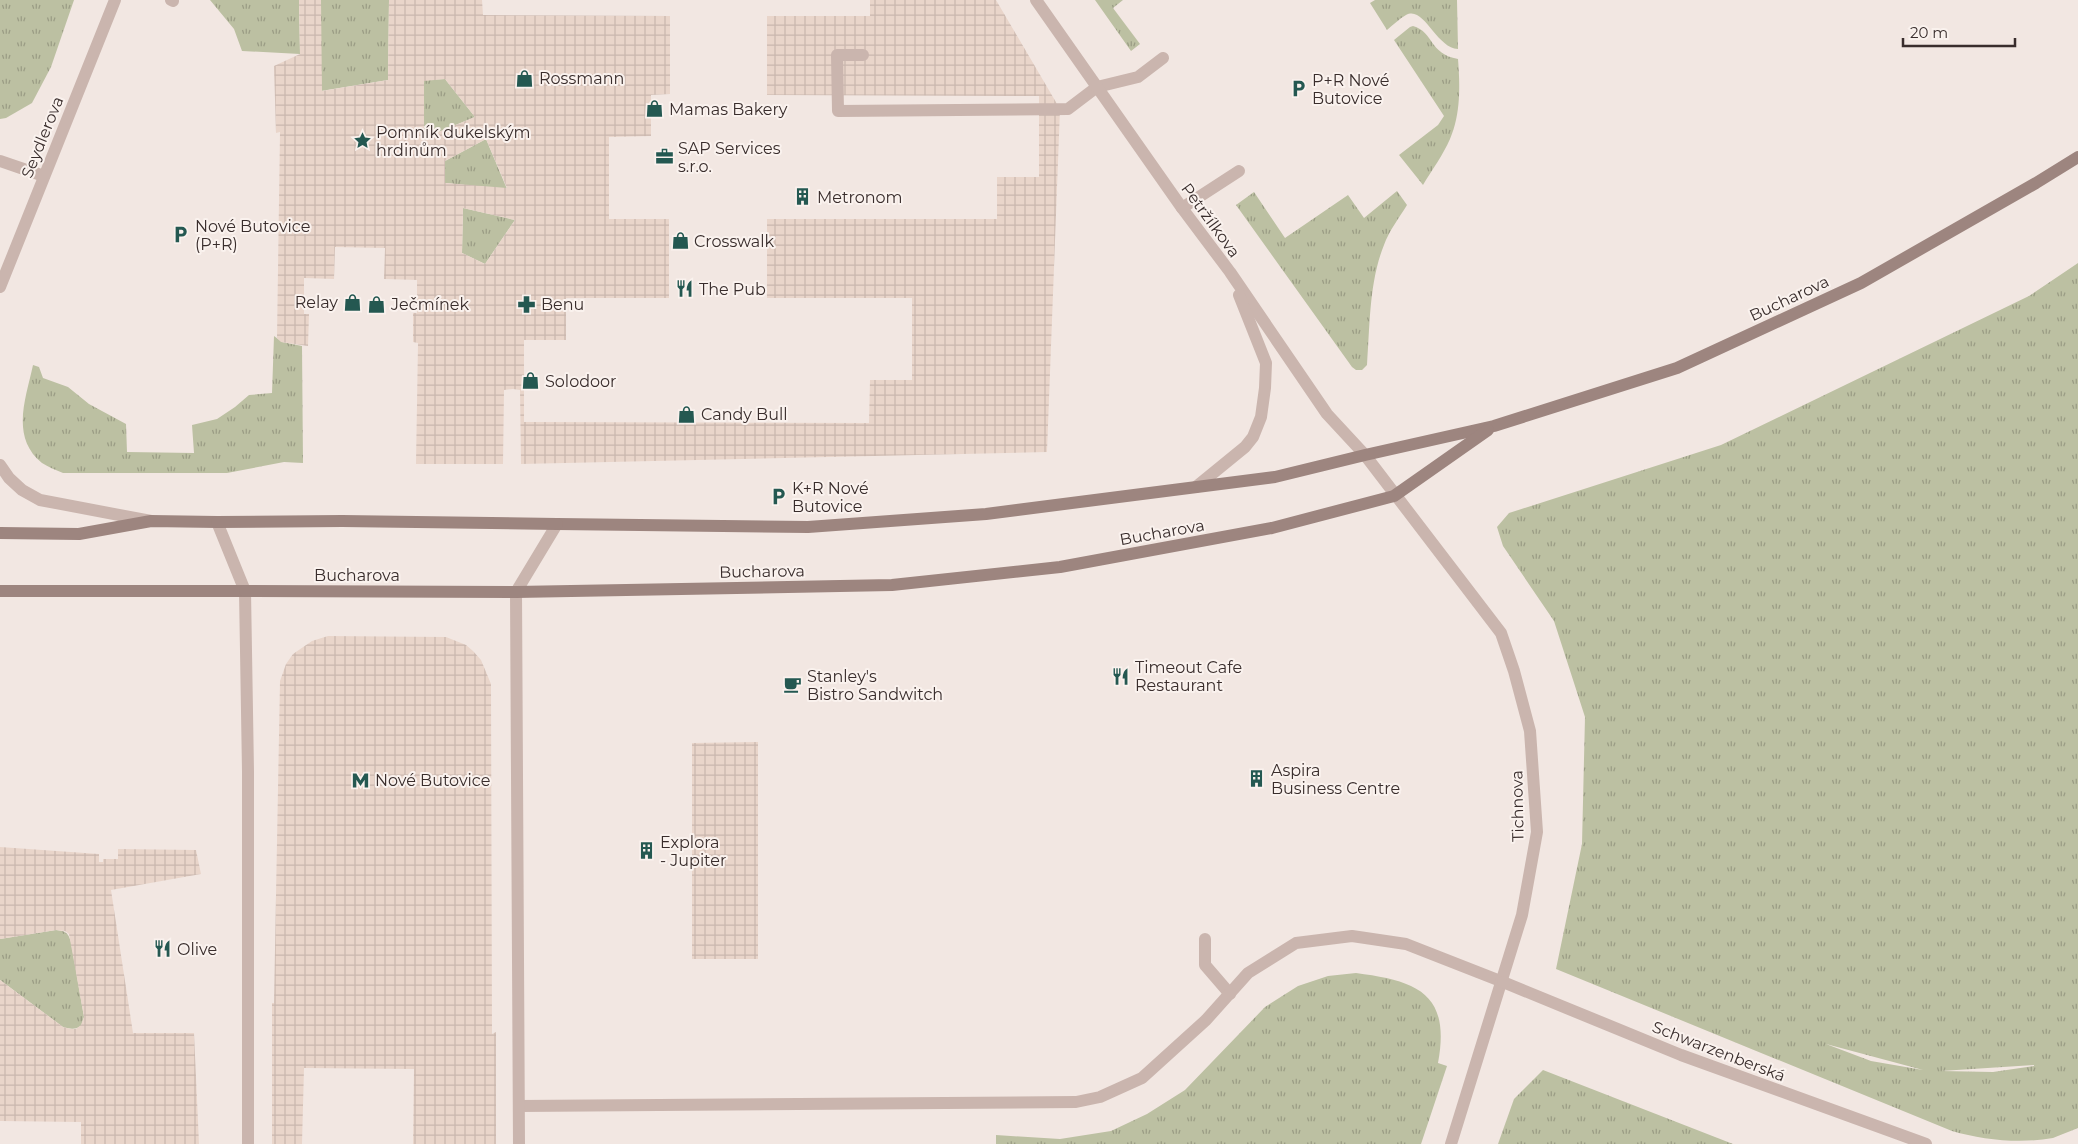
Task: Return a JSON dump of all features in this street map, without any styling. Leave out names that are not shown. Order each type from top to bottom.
[{"type":"main road","name":"Bucharova","points":[[0,533],[79,534],[151,521],[342,520],[808,527],[986,514],[1275,477],[1365,454],[1494,426],[1676,368],[1852,287],[2028,188],[2078,157]]},
{"type":"main road","name":"Bucharova","points":[[0,591],[516,592],[892,585],[1060,567],[1272,528],[1394,496],[1494,426]]},
{"type":"street","name":"Seydlerova","points":[[0,287],[115,0]]},
{"type":"street","name":"Petržílkova","points":[[1036,0],[1182,208],[1230,272],[1327,414],[1365,454],[1394,496]]},
{"type":"street","points":[[863,54],[837,55],[838,111],[1068,109],[1097,87],[1138,77],[1162,58]]},
{"type":"street","points":[[0,161],[44,176]]},
{"type":"street","points":[[1182,208],[1239,171]]},
{"type":"street","points":[[1196,487],[1245,447],[1256,430],[1264,401],[1266,363],[1230,272]]},
{"type":"street","points":[[0,465],[9,478],[22,490],[40,500],[151,521]]},
{"type":"street","name":"Tichnova","points":[[1394,496],[1445,558],[1501,633],[1514,670],[1530,731],[1537,832],[1522,915],[1503,982],[1451,1144]]},
{"type":"street","points":[[217,522],[245,591],[248,771],[248,1144]]},
{"type":"street","points":[[519,1144],[516,592],[557,524]]},
{"type":"street","name":"Schwarzenberská","points":[[519,1106],[1076,1102],[1100,1097],[1142,1078],[1206,1020],[1248,973],[1296,943],[1352,936],[1406,944],[1681,1055],[1926,1144]]},
{"type":"street","points":[[1205,939],[1205,965],[1230,994]]},
{"type":"green space","points":[[0,0],[74,0],[51,67],[32,103],[6,118],[0,119]]},
{"type":"green space","points":[[210,0],[299,0],[300,54],[242,51],[234,29]]},
{"type":"green space","points":[[321,0],[389,0],[388,80],[321,91]]},
{"type":"green space","points":[[1095,0],[1123,0],[1113,8],[1140,44],[1131,51]]},
{"type":"green space","points":[[1375,0],[1457,0],[1458,49],[1450,47],[1443,42],[1425,21],[1419,16],[1412,14],[1406,15],[1387,30],[1370,3]]},
{"type":"green space","points":[[1413,26],[1425,33],[1442,53],[1458,59],[1459,69],[1459,99],[1454,129],[1444,151],[1423,185],[1399,155],[1438,125],[1444,116],[1394,40]]},
{"type":"green space","points":[[445,79],[475,117],[424,138],[424,80]]},
{"type":"green space","points":[[486,139],[507,189],[445,183],[445,161]]},
{"type":"green space","points":[[1397,191],[1407,205],[1389,235],[1379,259],[1371,304],[1367,365],[1362,370],[1356,370],[1236,205],[1254,192],[1285,238],[1348,195],[1364,218]]},
{"type":"green space","points":[[463,208],[515,220],[485,264],[462,253]]},
{"type":"green space","points":[[2078,263],[2078,1128],[2053,1138],[2015,1141],[1976,1137],[1952,1131],[1556,969],[1582,844],[1585,717],[1554,621],[1503,546],[1497,527],[1509,513],[1721,445],[2029,296]],"holes":[[[1826,1044],[1923,1070],[1871,1061]],[[2034,1065],[1993,1072],[1941,1071]]]},
{"type":"green space","points":[[274,336],[282,342],[302,346],[303,463],[284,462],[227,473],[63,473],[42,463],[32,453],[26,441],[23,429],[24,404],[33,365],[39,367],[43,378],[68,387],[89,404],[126,424],[127,452],[194,453],[192,425],[217,419],[249,395],[272,393]]},
{"type":"green space","points":[[56,930],[66,933],[71,942],[84,1017],[81,1026],[74,1029],[63,1027],[0,980],[0,939]]},
{"type":"green space","points":[[1356,973],[1378,976],[1412,987],[1425,995],[1434,1006],[1439,1021],[1441,1039],[1438,1063],[1447,1066],[1421,1144],[996,1144],[996,1135],[1060,1139],[1111,1131],[1147,1114],[1185,1090],[1265,1007],[1298,986],[1328,976]]},
{"type":"green space","points":[[1543,1070],[1733,1144],[1498,1144],[1514,1099]]},
{"type":"shaded area","points":[[299,0],[321,0],[322,91],[388,80],[389,0],[482,0],[483,15],[670,16],[670,94],[651,95],[651,136],[609,137],[609,219],[669,219],[669,298],[566,298],[566,340],[524,340],[524,422],[869,423],[870,380],[912,380],[912,298],[767,298],[767,219],[997,219],[997,177],[1039,177],[1039,96],[767,95],[767,16],[870,16],[870,0],[996,0],[1060,109],[1047,452],[521,464],[520,390],[513,389],[504,390],[503,464],[416,464],[418,343],[413,342],[413,313],[417,313],[417,280],[384,279],[385,248],[335,247],[334,279],[304,278],[304,314],[309,314],[308,346],[281,342],[277,338],[280,132],[276,133],[274,66],[300,54]],"holes":[[[445,79],[475,117],[424,138],[424,81]],[[486,139],[507,188],[445,183],[445,161]],[[463,208],[515,220],[485,264],[462,253]]]},
{"type":"shaded area","points":[[328,636],[446,637],[466,645],[473,651],[481,660],[491,684],[492,1034],[496,1032],[496,1144],[413,1144],[414,1069],[304,1068],[302,1144],[272,1144],[272,1003],[274,1003],[280,681],[286,664],[293,654],[312,641]]},
{"type":"shaded area","points":[[758,742],[758,959],[692,959],[692,743]]},
{"type":"shaded area","points":[[0,847],[99,854],[99,862],[103,862],[103,859],[118,859],[118,849],[196,850],[201,874],[111,890],[133,1033],[194,1033],[199,1144],[81,1144],[81,1122],[0,1121],[0,980],[63,1027],[76,1029],[81,1025],[84,1017],[69,934],[65,931],[56,930],[0,939]]},
{"type":"place","name":"Rossmann","points":[[525,78]]},
{"type":"place","name":"P+R Nové Butovice","points":[[1298,89]]},
{"type":"place","name":"Mamas Bakery","points":[[655,109]]},
{"type":"place","name":"Pomník dukelským hrdinům","points":[[362,141]]},
{"type":"place","name":"SAP Services s.r.o.","points":[[664,157]]},
{"type":"place","name":"Metronom","points":[[803,197]]},
{"type":"place","name":"Nové Butovice (P+R)","points":[[181,235]]},
{"type":"place","name":"Crosswalk","points":[[680,241]]},
{"type":"place","name":"The Pub","points":[[685,289]]},
{"type":"place","name":"Relay","points":[[352,302]]},
{"type":"place","name":"Ječmínek","points":[[377,304]]},
{"type":"place","name":"Benu","points":[[527,304]]},
{"type":"place","name":"Solodoor","points":[[531,381]]},
{"type":"place","name":"Candy Bull","points":[[687,414]]},
{"type":"place","name":"K+R Nové Butovice","points":[[778,497]]},
{"type":"place","name":"Timeout Cafe Restaurant","points":[[1121,676]]},
{"type":"place","name":"Stanley's Bistro Sandwitch","points":[[793,685]]},
{"type":"place","name":"Aspira Business Centre","points":[[1257,779]]},
{"type":"place","name":"Nové Butovice","points":[[361,780]]},
{"type":"place","name":"Explora - Jupiter","points":[[646,851]]},
{"type":"place","name":"Olive","points":[[163,949]]}]
